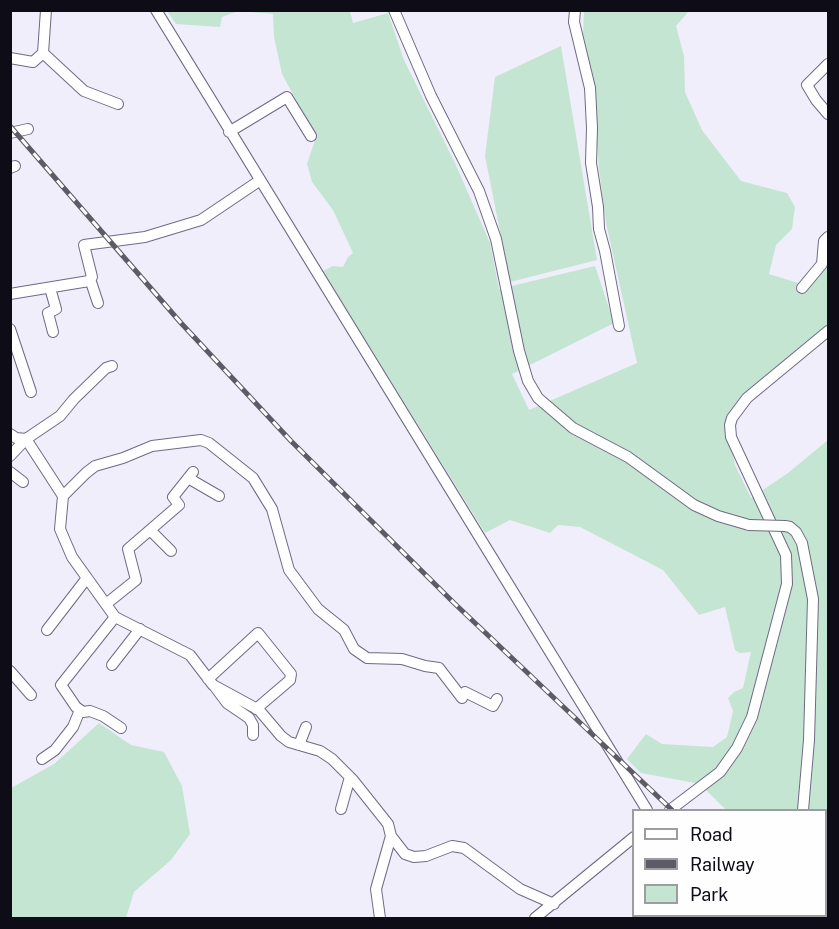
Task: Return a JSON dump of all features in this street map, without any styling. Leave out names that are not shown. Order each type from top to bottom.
[{"type":"street","points":[[10,58],[33,62],[43,53],[46,10]]},
{"type":"street","points":[[156,10],[646,809]]},
{"type":"street","points":[[394,10],[431,96],[479,191],[496,239],[519,351],[528,381],[538,398],[573,428],[628,458],[694,505],[718,516],[750,525],[790,527],[802,543],[813,599],[809,740],[803,809]]},
{"type":"street","points":[[575,10],[574,22],[590,88],[591,163],[598,207],[598,229],[605,251],[620,326]]},
{"type":"street","points":[[43,53],[84,91],[118,104]]},
{"type":"street","points":[[828,64],[807,85],[828,114]]},
{"type":"street","points":[[229,132],[287,97],[311,136]]},
{"type":"street","points":[[10,134],[28,129]]},
{"type":"street","points":[[98,303],[90,279],[92,277],[84,245],[145,237],[201,220],[259,181]]},
{"type":"street","points":[[802,288],[822,264],[824,241],[828,237]]},
{"type":"street","points":[[10,294],[90,279]]},
{"type":"street","points":[[50,288],[56,309],[48,313],[53,332]]},
{"type":"street","points":[[10,329],[31,392]]},
{"type":"street","points":[[671,809],[720,772],[737,748],[752,717],[787,584],[786,555],[731,438],[732,418],[747,398],[828,331]]},
{"type":"street","points":[[10,456],[26,439],[60,416],[74,399],[106,368],[111,366]]},
{"type":"street","points":[[10,434],[16,438],[26,439]]},
{"type":"street","points":[[26,439],[63,496],[60,529],[72,558],[115,617],[190,656],[227,703],[249,718],[253,725],[253,735]]},
{"type":"street","points":[[63,496],[95,466],[152,446],[201,440],[208,443],[253,478],[272,509],[289,570],[318,609],[344,630],[354,648],[367,658],[402,659],[439,668],[462,698],[465,692],[493,706],[497,699]]},
{"type":"street","points":[[10,472],[23,482]]},
{"type":"street","points":[[106,604],[136,580],[128,549],[179,506],[173,497],[191,475],[219,496]]},
{"type":"street","points":[[150,530],[171,551]]},
{"type":"street","points":[[47,630],[87,578]]},
{"type":"street","points":[[115,617],[61,686],[80,710],[103,716],[122,728]]},
{"type":"street","points":[[112,665],[140,629]]},
{"type":"street","points":[[211,682],[258,633],[291,674],[290,680],[256,709]]},
{"type":"street","points":[[10,671],[31,695]]},
{"type":"street","points":[[211,682],[256,709],[289,742],[320,751],[332,759],[350,777],[388,824],[390,836],[376,889],[380,918]]},
{"type":"street","points":[[42,759],[55,750],[73,727],[80,710]]},
{"type":"street","points":[[298,745],[306,727]]},
{"type":"street","points":[[341,809],[350,777]]},
{"type":"street","points":[[390,836],[405,855],[414,857],[426,856],[452,846],[464,848],[520,889],[554,904]]},
{"type":"street","points":[[535,918],[632,838]]},
{"type":"green space","points":[[167,11],[238,11],[222,17],[220,27],[176,24]]},
{"type":"green space","points":[[238,11],[350,11],[353,23],[388,13],[404,60],[455,163],[490,243],[499,289],[595,266],[614,323],[512,374],[529,410],[637,363],[606,223],[593,93],[583,36],[584,11],[689,11],[676,26],[684,56],[685,92],[702,130],[741,181],[787,193],[795,207],[792,229],[776,245],[769,274],[808,286],[828,245],[828,335],[742,405],[728,427],[735,465],[751,498],[788,473],[828,440],[828,918],[800,917],[827,917],[827,809],[725,809],[700,784],[641,773],[627,759],[646,734],[662,744],[713,747],[727,737],[733,711],[728,698],[743,688],[751,652],[740,653],[735,650],[725,607],[699,615],[663,570],[580,527],[558,525],[550,533],[510,520],[485,533],[323,271],[333,266],[343,267],[353,253],[333,210],[312,182],[307,164],[316,137],[282,74],[274,37],[273,14]]},
{"type":"green space","points":[[561,46],[597,260],[510,282],[485,156],[495,77]]},
{"type":"green space","points":[[99,723],[131,745],[164,752],[182,786],[190,834],[171,860],[134,892],[126,918],[11,918],[11,788],[54,764]]},
{"type":"railway","points":[[10,126],[181,323],[291,441],[454,603],[671,809]]}]
